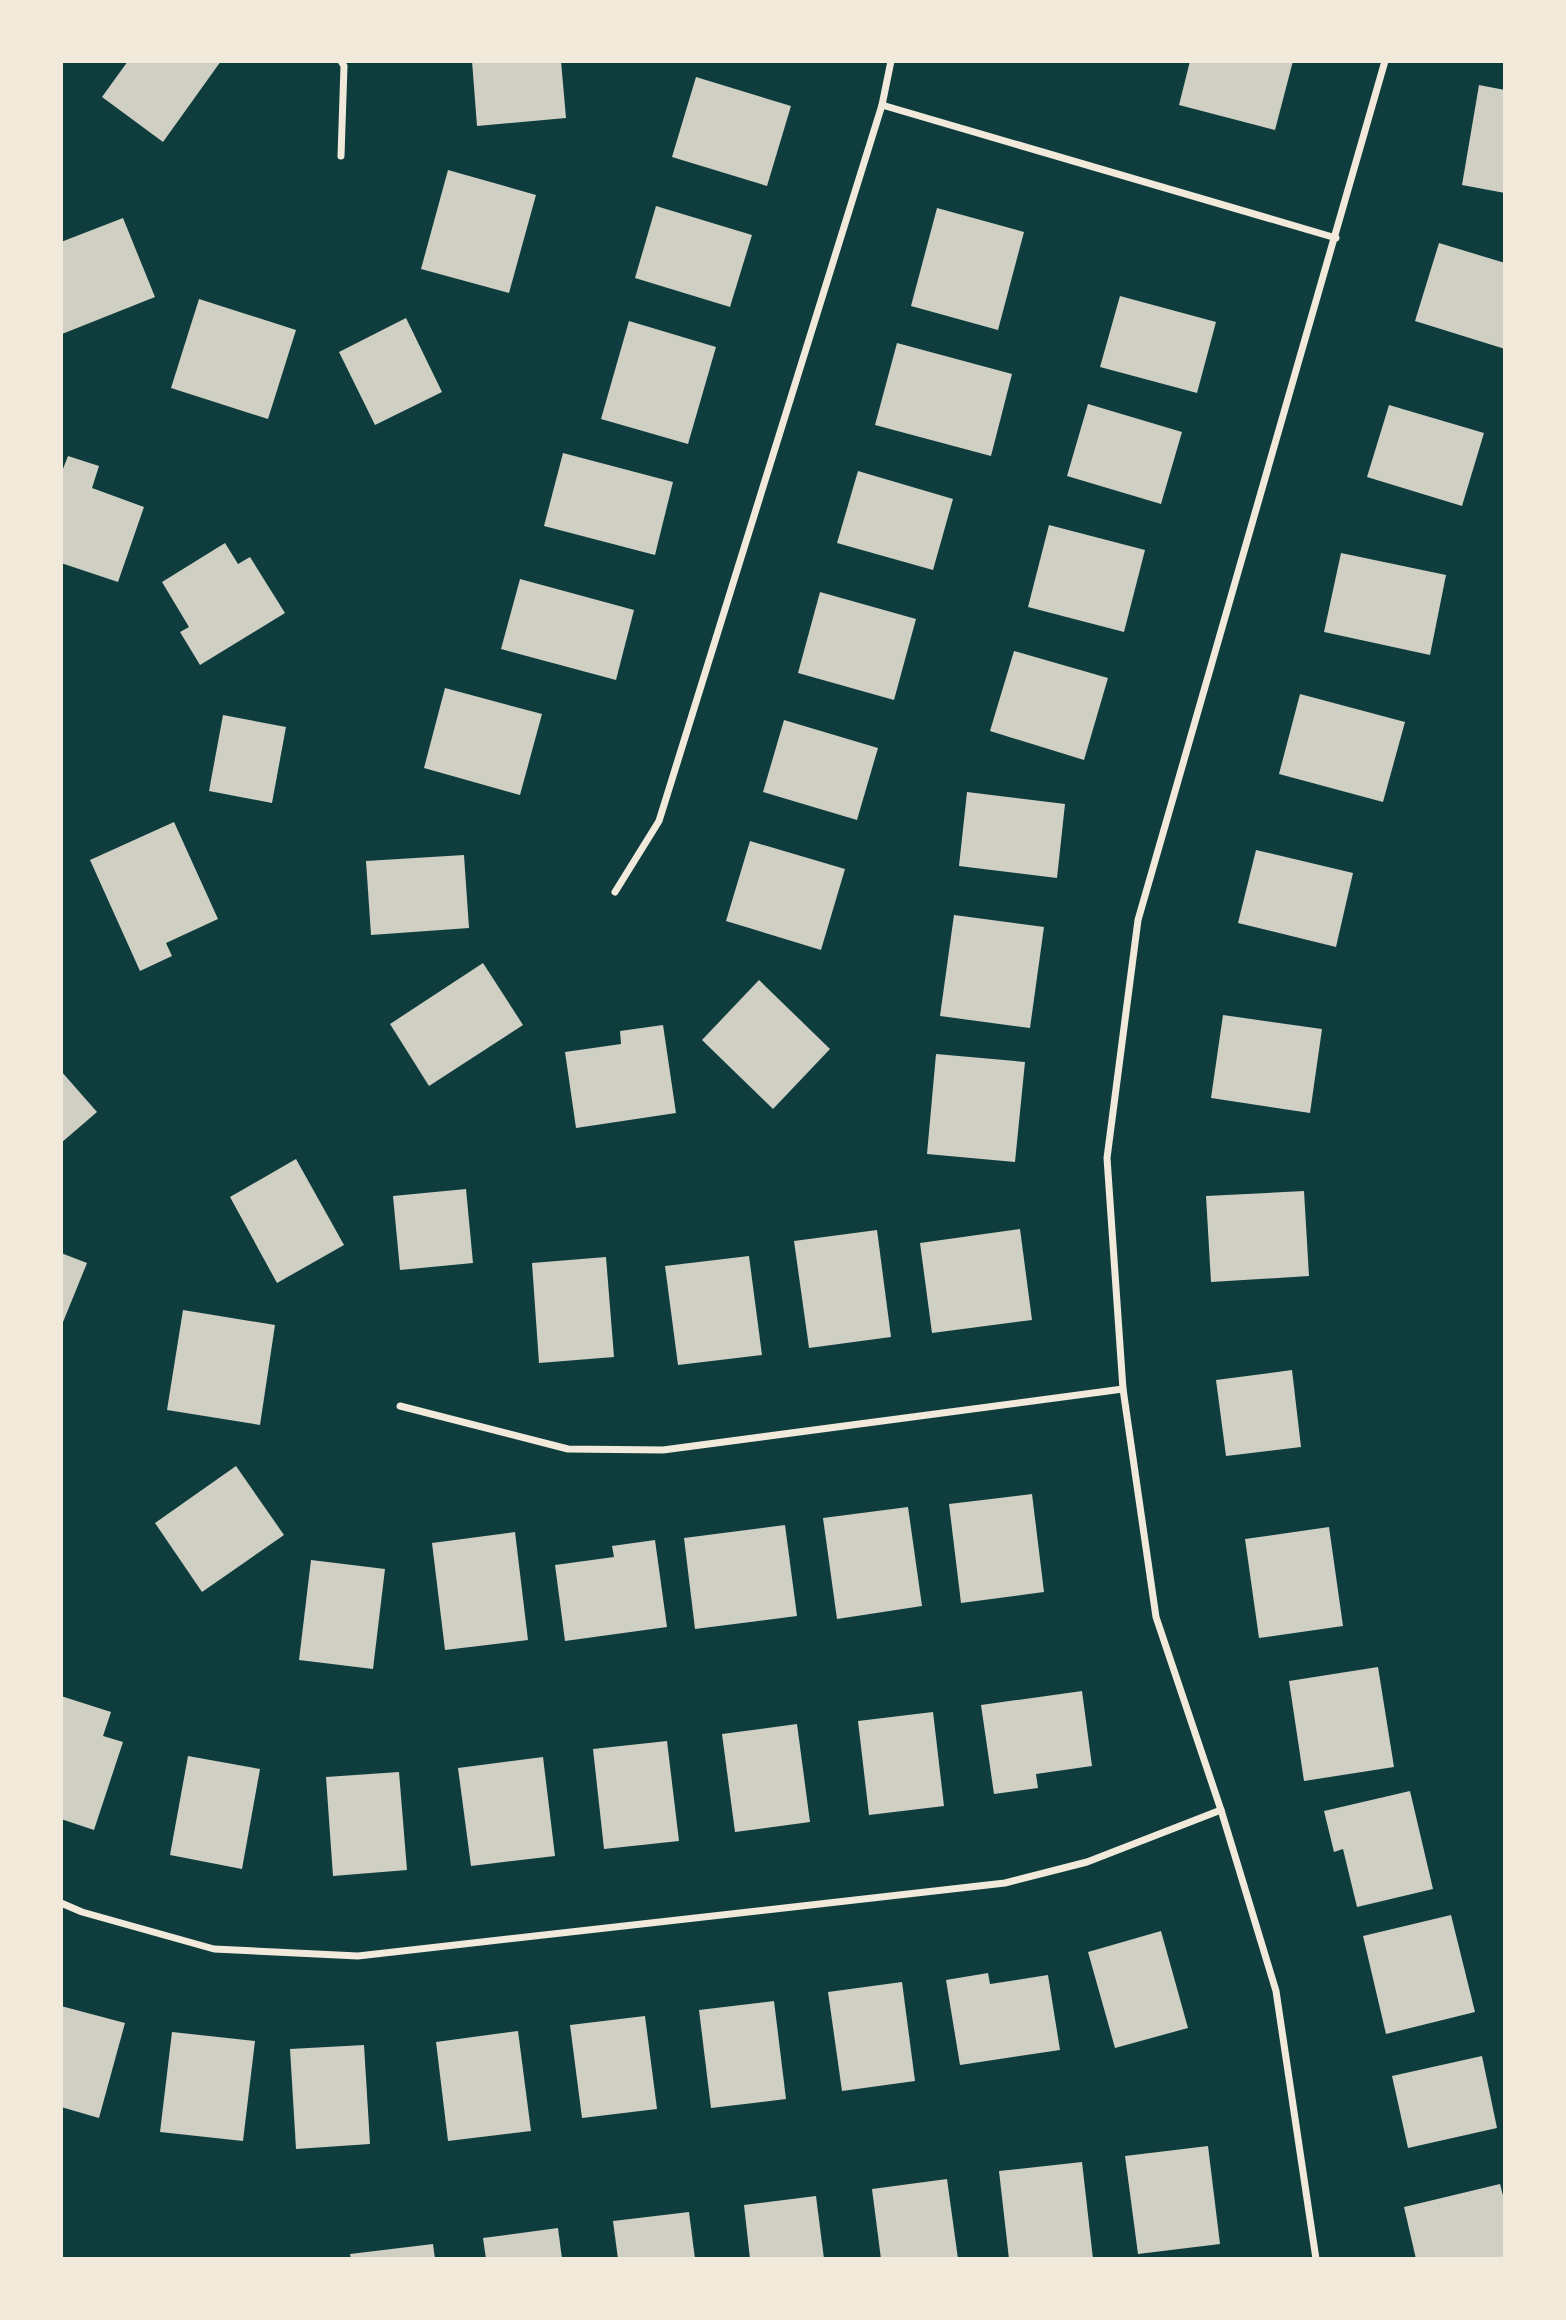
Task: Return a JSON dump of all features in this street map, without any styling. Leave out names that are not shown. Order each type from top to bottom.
[{"type":"street","points":[[341,61],[344,66],[341,156]]},
{"type":"street","points":[[615,892],[659,821],[883,105],[891,61]]},
{"type":"street","points":[[1316,2259],[1276,1991],[1221,1810],[1156,1617],[1122,1389],[1107,1158],[1138,920],[1385,61]]},
{"type":"street","points":[[883,105],[1336,238]]},
{"type":"street","points":[[400,1406],[568,1449],[663,1450],[1122,1389]]},
{"type":"street","points":[[61,1903],[82,1912],[214,1949],[358,1956],[1005,1883],[1087,1862],[1221,1810]]},
{"type":"building","points":[[128,61],[221,61],[163,142],[102,97]]},
{"type":"building","points":[[472,61],[561,61],[566,118],[477,126]]},
{"type":"building","points":[[1190,61],[1293,61],[1275,130],[1179,105]]},
{"type":"building","points":[[696,77],[791,106],[767,186],[672,157]]},
{"type":"building","points":[[1479,85],[1505,90],[1505,193],[1462,185]]},
{"type":"building","points":[[448,170],[536,195],[509,293],[421,269]]},
{"type":"building","points":[[656,206],[752,235],[730,307],[635,278]]},
{"type":"building","points":[[937,208],[1024,232],[998,330],[911,306]]},
{"type":"building","points":[[123,218],[155,297],[62,334],[61,242]]},
{"type":"building","points":[[1439,243],[1505,263],[1505,349],[1415,321]]},
{"type":"building","points":[[1120,296],[1216,322],[1197,393],[1100,367]]},
{"type":"building","points":[[199,299],[296,330],[268,419],[171,388]]},
{"type":"building","points":[[406,318],[442,392],[375,425],[339,352]]},
{"type":"building","points":[[629,321],[716,347],[688,444],[601,419]]},
{"type":"building","points":[[897,343],[1012,374],[991,456],[875,425]]},
{"type":"building","points":[[1088,404],[1182,432],[1161,504],[1067,476]]},
{"type":"building","points":[[1389,405],[1484,433],[1462,506],[1367,477]]},
{"type":"building","points":[[563,453],[673,482],[655,555],[544,526]]},
{"type":"building","points":[[68,456],[99,466],[92,488],[144,507],[118,582],[61,563],[61,474]]},
{"type":"building","points":[[858,471],[953,499],[933,570],[837,543]]},
{"type":"building","points":[[1049,525],[1145,550],[1124,632],[1028,607]]},
{"type":"building","points":[[225,543],[238,564],[250,557],[285,613],[200,665],[180,632],[189,627],[162,582]]},
{"type":"building","points":[[1341,553],[1446,575],[1430,655],[1324,632]]},
{"type":"building","points":[[520,579],[634,610],[616,680],[501,649]]},
{"type":"building","points":[[820,592],[916,619],[894,700],[798,673]]},
{"type":"building","points":[[1014,651],[1108,678],[1084,760],[990,731]]},
{"type":"building","points":[[445,688],[542,714],[520,795],[424,768]]},
{"type":"building","points":[[1300,694],[1405,722],[1383,802],[1279,774]]},
{"type":"building","points":[[223,715],[286,727],[272,803],[209,791]]},
{"type":"building","points":[[784,720],[878,748],[857,820],[763,792]]},
{"type":"building","points":[[967,792],[1065,804],[1057,878],[959,866]]},
{"type":"building","points":[[174,822],[218,919],[166,943],[172,956],[140,971],[90,860]]},
{"type":"building","points":[[750,841],[845,869],[821,950],[726,921]]},
{"type":"building","points":[[1256,850],[1353,873],[1336,947],[1238,923]]},
{"type":"building","points":[[464,855],[469,928],[371,935],[366,861]]},
{"type":"building","points":[[954,915],[1044,927],[1030,1028],[940,1016]]},
{"type":"building","points":[[483,963],[523,1025],[429,1086],[390,1024]]},
{"type":"building","points":[[759,980],[830,1049],[773,1109],[702,1040]]},
{"type":"building","points":[[1223,1015],[1322,1029],[1310,1113],[1211,1098]]},
{"type":"building","points":[[663,1025],[676,1113],[576,1128],[565,1052],[621,1044],[620,1031]]},
{"type":"building","points":[[936,1054],[1025,1062],[1015,1162],[927,1154]]},
{"type":"building","points":[[61,1071],[97,1112],[61,1143]]},
{"type":"building","points":[[296,1159],[344,1245],[277,1283],[230,1197]]},
{"type":"building","points":[[466,1189],[473,1263],[400,1270],[393,1196]]},
{"type":"building","points":[[1304,1191],[1309,1276],[1211,1282],[1206,1196]]},
{"type":"building","points":[[1020,1229],[1032,1320],[932,1333],[920,1243]]},
{"type":"building","points":[[877,1230],[891,1337],[809,1348],[794,1241]]},
{"type":"building","points":[[61,1253],[87,1263],[61,1327]]},
{"type":"building","points":[[749,1256],[762,1355],[678,1365],[665,1266]]},
{"type":"building","points":[[606,1257],[614,1357],[539,1363],[532,1263]]},
{"type":"building","points":[[183,1310],[275,1325],[260,1425],[167,1410]]},
{"type":"building","points":[[1292,1370],[1301,1447],[1226,1456],[1216,1380]]},
{"type":"building","points":[[236,1466],[284,1535],[202,1592],[155,1523]]},
{"type":"building","points":[[1032,1494],[1044,1592],[961,1603],[949,1504]]},
{"type":"building","points":[[908,1507],[922,1606],[837,1619],[823,1518]]},
{"type":"building","points":[[785,1525],[797,1616],[695,1629],[684,1538]]},
{"type":"building","points":[[1329,1527],[1343,1626],[1259,1638],[1245,1539]]},
{"type":"building","points":[[515,1532],[528,1640],[445,1650],[432,1543]]},
{"type":"building","points":[[655,1540],[667,1627],[565,1641],[555,1565],[614,1557],[612,1546]]},
{"type":"building","points":[[311,1560],[385,1569],[373,1669],[299,1660]]},
{"type":"building","points":[[1378,1667],[1394,1767],[1304,1781],[1289,1681]]},
{"type":"building","points":[[1082,1691],[1092,1766],[1036,1774],[1038,1788],[994,1794],[981,1705]]},
{"type":"building","points":[[61,1696],[111,1712],[103,1736],[123,1742],[94,1830],[61,1819]]},
{"type":"building","points":[[933,1712],[944,1806],[869,1815],[858,1721]]},
{"type":"building","points":[[797,1724],[810,1822],[735,1832],[722,1734]]},
{"type":"building","points":[[667,1741],[679,1841],[604,1849],[593,1749]]},
{"type":"building","points":[[188,1756],[260,1769],[242,1869],[170,1855]]},
{"type":"building","points":[[543,1757],[555,1856],[471,1866],[458,1768]]},
{"type":"building","points":[[399,1772],[407,1870],[333,1876],[326,1777]]},
{"type":"building","points":[[1410,1791],[1433,1889],[1357,1907],[1343,1849],[1334,1852],[1324,1811]]},
{"type":"building","points":[[1451,1915],[1475,2012],[1386,2034],[1363,1936]]},
{"type":"building","points":[[1161,1931],[1188,2028],[1115,2048],[1088,1952]]},
{"type":"building","points":[[988,1973],[990,1984],[1048,1975],[1060,2050],[960,2065],[946,1980]]},
{"type":"building","points":[[902,1982],[915,2081],[842,2091],[828,1992]]},
{"type":"building","points":[[774,2001],[786,2099],[711,2108],[699,2010]]},
{"type":"building","points":[[61,2006],[125,2023],[99,2118],[61,2107]]},
{"type":"building","points":[[645,2016],[657,2109],[582,2118],[570,2025]]},
{"type":"building","points":[[518,2031],[531,2131],[448,2141],[436,2042]]},
{"type":"building","points":[[172,2032],[255,2041],[243,2141],[160,2132]]},
{"type":"building","points":[[364,2045],[370,2144],[296,2149],[290,2049]]},
{"type":"building","points":[[1482,2056],[1497,2128],[1408,2148],[1392,2076]]},
{"type":"building","points":[[1208,2146],[1220,2244],[1138,2254],[1125,2156]]},
{"type":"building","points":[[1082,2162],[1093,2259],[1009,2259],[999,2171]]},
{"type":"building","points":[[947,2179],[958,2259],[881,2259],[872,2189]]},
{"type":"building","points":[[1500,2184],[1505,2203],[1505,2259],[1416,2259],[1404,2207]]},
{"type":"building","points":[[816,2196],[824,2259],[750,2259],[744,2205]]},
{"type":"building","points":[[689,2212],[695,2259],[618,2259],[613,2221]]},
{"type":"building","points":[[558,2228],[562,2259],[486,2259],[483,2238]]},
{"type":"building","points":[[433,2244],[435,2259],[351,2259],[350,2254]]}]
